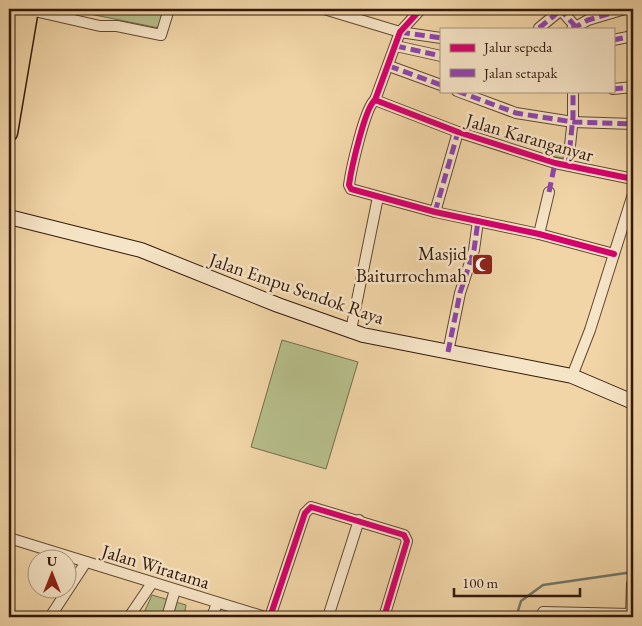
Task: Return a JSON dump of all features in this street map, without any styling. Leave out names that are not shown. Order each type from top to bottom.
[{"type":"highway","points":[[9,46],[25,9]]},
{"type":"highway","points":[[9,132],[25,9]]},
{"type":"main road","name":"Jalan Empu Sendok Raya","points":[[9,217],[141,250],[278,305],[363,335],[572,376],[633,402]]},
{"type":"street","points":[[25,9],[100,26],[117,26],[161,34],[169,9]]},
{"type":"street","points":[[324,9],[400,32],[440,38]]},
{"type":"street","points":[[421,9],[400,32],[389,66],[375,100],[371,104],[348,185],[351,189],[435,212],[539,234],[614,254]]},
{"type":"street","points":[[539,28],[562,9],[573,27],[625,9]]},
{"type":"street","points":[[614,40],[633,36]]},
{"type":"street","points":[[396,46],[440,56]]},
{"type":"street","points":[[389,66],[440,85]]},
{"type":"street","points":[[614,89],[633,87]]},
{"type":"street","points":[[460,92],[516,113],[573,122],[633,124]]},
{"type":"street","name":"Jalan Karanganyar","points":[[568,166],[574,92]]},
{"type":"street","name":"Jalan Karanganyar","points":[[375,100],[458,132],[568,166],[633,179]]},
{"type":"street","name":"Jalan Karanganyar","points":[[435,212],[458,132]]},
{"type":"street","points":[[539,234],[549,192]]},
{"type":"street","points":[[572,376],[590,330],[633,194]]},
{"type":"street","points":[[351,330],[378,197]]},
{"type":"street","points":[[448,352],[460,293],[474,250],[478,221]]},
{"type":"street","points":[[270,617],[308,509],[315,508],[393,530],[404,535],[407,541],[384,617]]},
{"type":"street","points":[[328,617],[359,520]]},
{"type":"street","name":"Jalan Wiratama","points":[[9,538],[265,617]]},
{"type":"street","points":[[50,617],[86,562]]},
{"type":"street","points":[[129,617],[152,583]]},
{"type":"street","points":[[543,612],[631,616],[632,584]]},
{"type":"street","points":[[167,617],[175,590]]},
{"type":"street","points":[[212,617],[217,602]]},
{"type":"green space","points":[[65,9],[165,9],[159,28]]},
{"type":"green space","points":[[548,145],[567,148],[565,159],[547,155]]},
{"type":"green space","points":[[282,340],[358,362],[326,469],[251,447]]},
{"type":"green space","points":[[152,595],[186,605],[184,617],[142,617]]},
{"type":"waterway","points":[[520,617],[517,614],[521,601],[543,585],[633,572]]},
{"type":"marked path","points":[[563,9],[561,10],[575,26]]},
{"type":"marked path","points":[[574,28],[588,20],[625,9]]},
{"type":"marked path","points":[[539,28],[561,10]]},
{"type":"marked path","points":[[400,32],[440,38]]},
{"type":"marked path","points":[[614,40],[633,36]]},
{"type":"marked path","points":[[396,46],[440,56]]},
{"type":"marked path","points":[[389,66],[440,85]]},
{"type":"marked path","points":[[614,89],[633,87]]},
{"type":"marked path","points":[[460,92],[516,113],[573,122],[633,124]]},
{"type":"marked path","points":[[568,165],[573,117],[573,92]]},
{"type":"marked path","points":[[435,212],[458,132]]},
{"type":"marked path","points":[[549,192],[555,163]]},
{"type":"marked path","points":[[448,352],[460,293],[474,250],[478,221]]},
{"type":"cycle path","points":[[421,9],[400,32],[375,100],[458,132],[555,163],[633,179]]},
{"type":"cycle path","points":[[375,100],[367,114],[359,140],[352,166],[349,185],[351,189],[435,212],[539,234],[614,254]]},
{"type":"cycle path","points":[[270,617],[305,513],[311,507],[404,535],[407,541],[384,617]]},
{"type":"place","name":"Masjid Baiturrochmah","points":[[483,264]]}]
